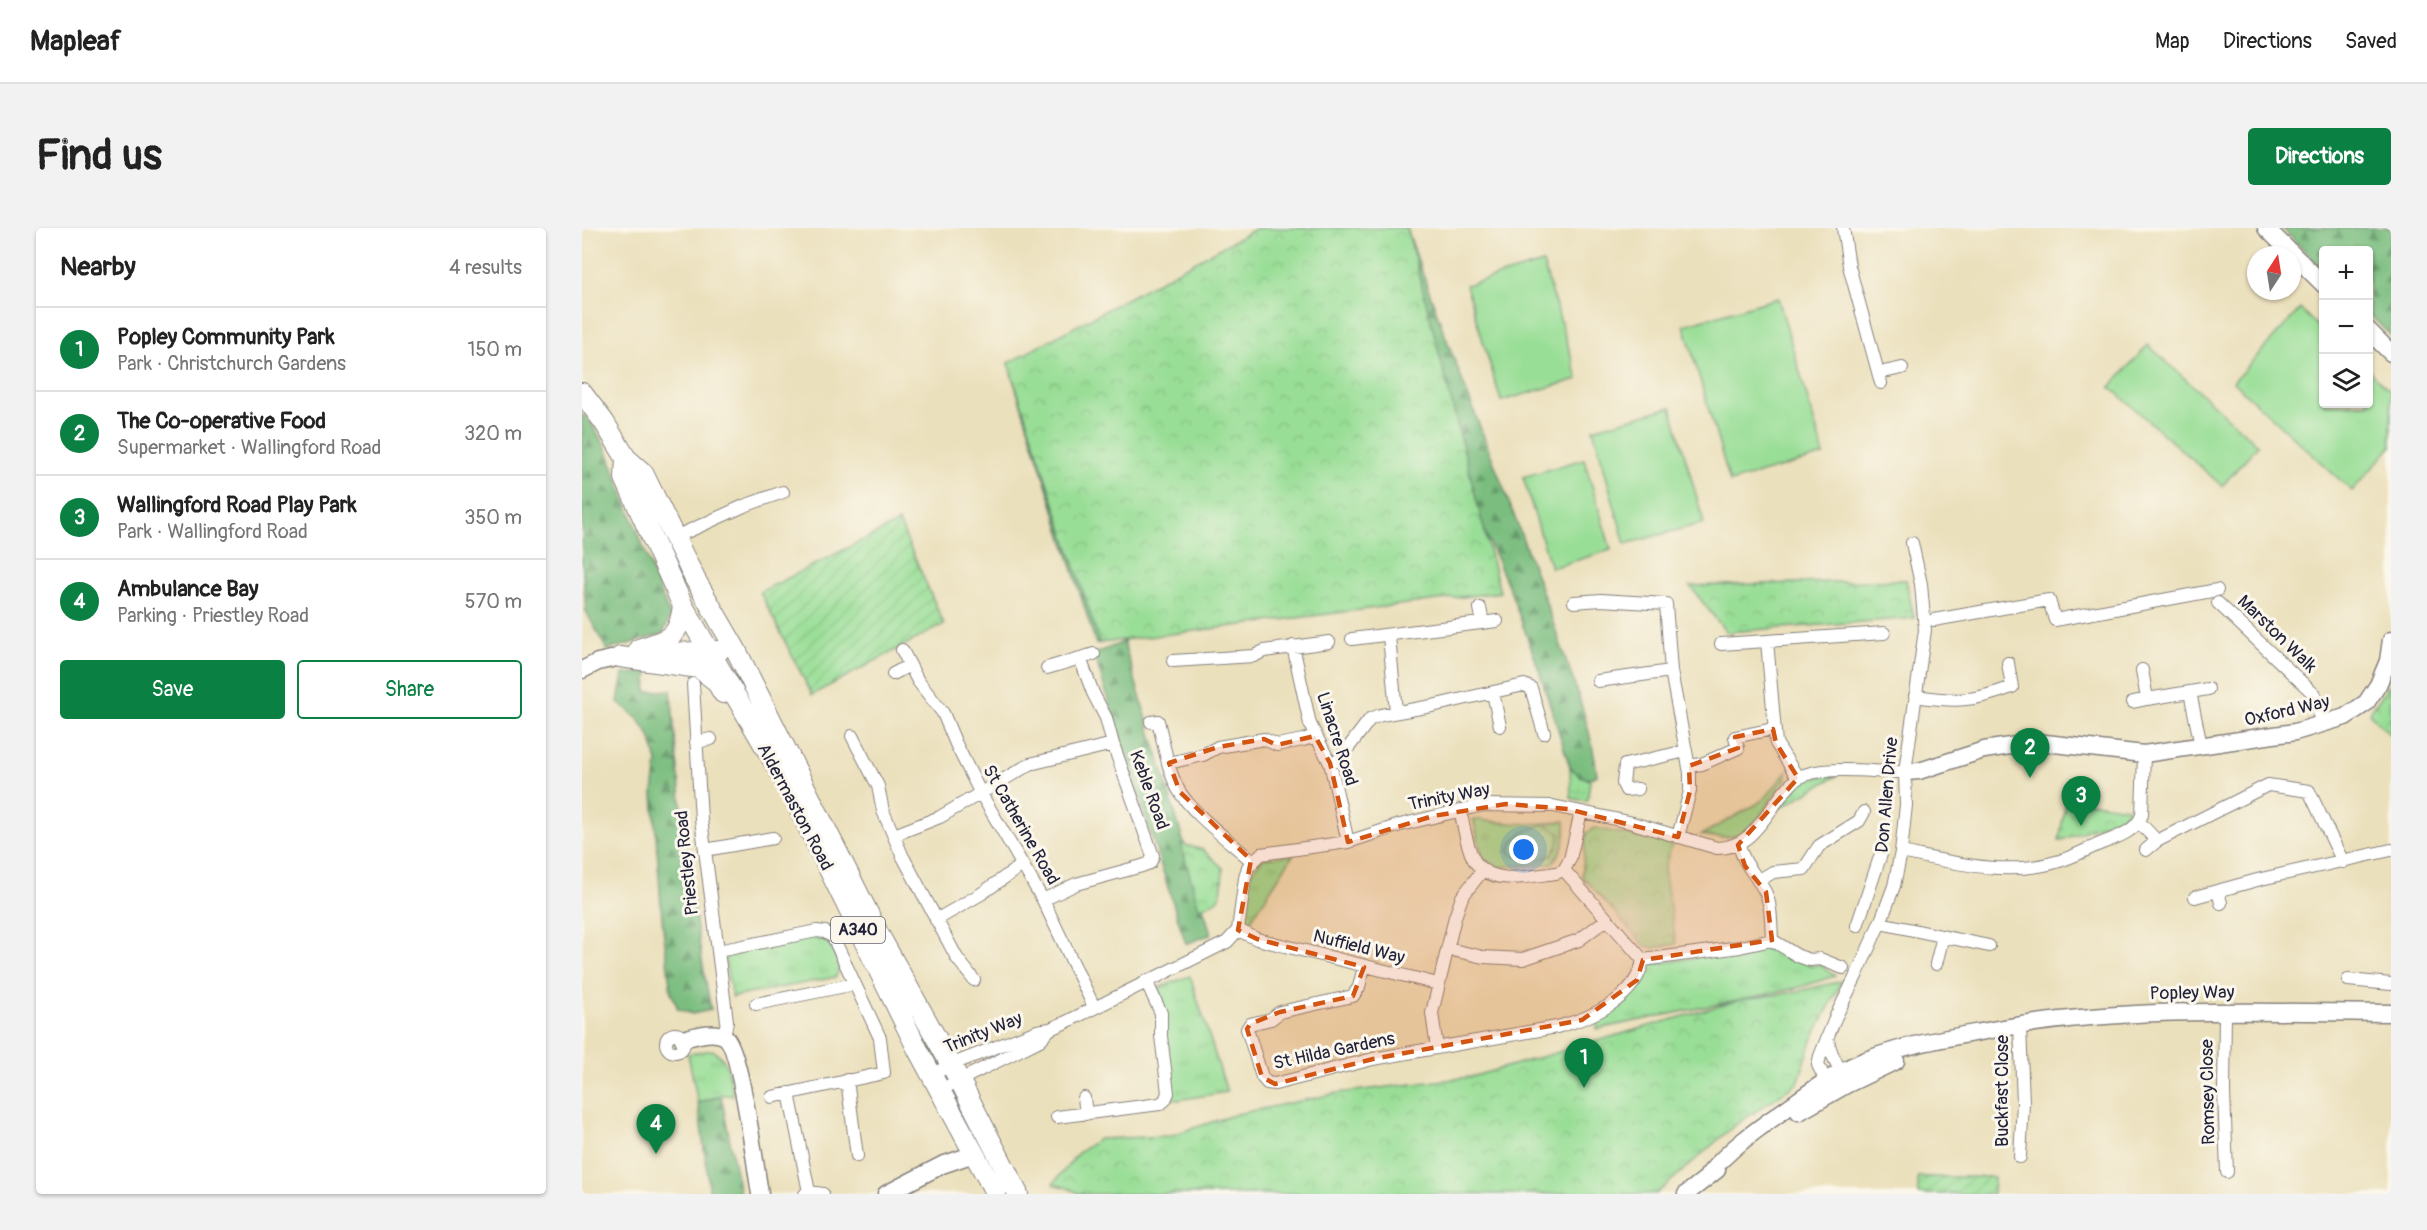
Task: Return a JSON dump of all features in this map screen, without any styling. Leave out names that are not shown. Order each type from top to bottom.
[{"type":"main road","name":"Aldermaston Road","points":[[582,393],[604,422],[626,458],[643,473],[665,522],[679,536],[695,579],[735,648],[878,933],[1018,1194]]},
{"type":"main road","name":"Aldermaston Road","points":[[626,458],[625,478],[683,606],[700,668],[787,784],[961,1129],[975,1176],[990,1194]]},
{"type":"main road","points":[[655,547],[679,536]]},
{"type":"main road","name":"A340","points":[[695,579],[694,595],[715,643],[700,668]]},
{"type":"main road","points":[[620,657],[671,637],[677,632],[683,606]]},
{"type":"main road","points":[[620,657],[700,668],[735,648]]},
{"type":"main road","name":"Aldermaston Road","points":[[955,1073],[977,1134],[971,1163]]},
{"type":"main road","points":[[971,1163],[989,1153],[998,1156]]},
{"type":"main road","name":"Aldermaston Road","points":[[971,1163],[996,1194]]},
{"type":"street","points":[[1843,228],[1849,266],[1880,378],[1902,368]]},
{"type":"street","points":[[2266,228],[2319,280]]},
{"type":"street","points":[[2373,335],[2391,353]]},
{"type":"street","points":[[679,536],[744,506],[783,492]]},
{"type":"street","name":"Don Allen Drive","points":[[1829,1088],[1818,1065],[1827,1038],[1880,923],[1894,886],[1901,852],[1906,805],[1905,772],[1925,630],[1921,584],[1912,543]]},
{"type":"street","points":[[1934,620],[2049,600],[2055,620],[2217,590]]},
{"type":"street","points":[[1574,602],[1601,600],[1666,604],[1671,671],[1689,766],[1690,791],[1678,837]]},
{"type":"street","name":"Marston Walk","points":[[2218,603],[2315,695],[2320,724]]},
{"type":"street","points":[[1480,608],[1482,623]]},
{"type":"street","points":[[1352,639],[1497,621]]},
{"type":"street","points":[[1721,644],[1884,633]]},
{"type":"street","points":[[1389,636],[1396,712]]},
{"type":"street","points":[[1767,641],[1776,743],[1798,778]]},
{"type":"street","points":[[1181,647],[1178,661],[1254,656],[1264,651],[1329,642]]},
{"type":"street","name":"Oxford Way","points":[[1905,772],[1919,771],[1984,750],[2036,742],[2144,754],[2295,732],[2345,717],[2366,703],[2390,660],[2391,642]]},
{"type":"street","name":"Linacre Road","points":[[1293,646],[1306,708],[1315,736],[1329,763],[1348,842]]},
{"type":"street","name":"St Catherine Road","points":[[902,650],[918,681],[944,713],[956,744],[980,792],[1043,900],[1094,1007]]},
{"type":"street","points":[[1047,668],[1094,654]]},
{"type":"street","points":[[582,670],[598,662],[620,657]]},
{"type":"street","name":"Keble Road","points":[[1043,900],[1076,884],[1150,863],[1153,856],[1106,718],[1093,693],[1080,658]]},
{"type":"street","points":[[1915,696],[1951,702],[1973,700],[2012,687],[2008,663]]},
{"type":"street","points":[[892,674],[910,664]]},
{"type":"street","name":"Priestley Road","points":[[700,668],[696,742],[705,850],[727,1021],[721,1035],[730,1041],[739,1068],[760,1194]]},
{"type":"street","points":[[2142,670],[2147,699]]},
{"type":"street","points":[[1598,681],[1671,671]]},
{"type":"street","points":[[1329,763],[1339,760],[1370,719],[1524,685],[1531,688],[1544,733]]},
{"type":"street","points":[[2133,702],[2208,689]]},
{"type":"street","points":[[2190,692],[2202,746]]},
{"type":"street","points":[[1493,693],[1500,726]]},
{"type":"street","points":[[1151,723],[1158,721],[1169,763],[1180,792],[1202,817],[1252,861],[1245,878],[1238,930]]},
{"type":"street","points":[[1689,766],[1702,764],[1738,747],[1735,736],[1773,729]]},
{"type":"street","points":[[852,736],[878,786],[883,811],[936,920],[957,958],[974,980]]},
{"type":"street","points":[[1169,763],[1203,755],[1218,747],[1264,739],[1277,745],[1315,736]]},
{"type":"street","points":[[696,742],[711,739]]},
{"type":"street","points":[[894,835],[940,817],[1030,764],[1113,744]]},
{"type":"street","points":[[1638,789],[1626,790],[1623,784],[1625,765],[1686,751]]},
{"type":"street","points":[[1901,852],[2002,869],[2025,868],[2056,862],[2126,833],[2139,822],[2142,815],[2144,754]]},
{"type":"street","points":[[1772,940],[1766,891],[1745,866],[1738,845],[1754,832],[1798,778],[1820,771],[1905,772]]},
{"type":"street","points":[[2146,850],[2157,841],[2268,785],[2309,791],[2343,862]]},
{"type":"street","name":"Trinity Way","points":[[1252,861],[1261,854],[1273,851],[1348,842],[1400,825],[1460,810],[1483,806],[1524,804],[1553,806],[1629,822],[1717,848],[1731,848],[1738,845]]},
{"type":"street","points":[[1460,810],[1473,859],[1482,870],[1490,875],[1503,878],[1556,873],[1564,870],[1570,859],[1581,812]]},
{"type":"street","points":[[1758,881],[1773,872],[1804,869],[1819,846],[1859,820],[1864,812]]},
{"type":"street","points":[[2139,822],[2157,841]]},
{"type":"street","points":[[705,850],[773,838]]},
{"type":"street","points":[[2195,897],[2219,897],[2261,879],[2391,850]]},
{"type":"street","points":[[1857,926],[1882,851]]},
{"type":"street","points":[[936,920],[981,894],[1022,865]]},
{"type":"street","points":[[1482,870],[1462,897],[1438,984],[1432,1013],[1437,1048],[1557,1027],[1586,1019],[1603,1009],[1637,980],[1643,960]]},
{"type":"street","points":[[1564,870],[1643,960]]},
{"type":"street","points":[[1873,880],[1894,886]]},
{"type":"street","points":[[1448,949],[1483,957],[1523,958],[1579,940],[1607,919]]},
{"type":"street","points":[[1880,923],[1942,936],[1968,936],[1989,946]]},
{"type":"street","name":"Trinity Way","points":[[936,1083],[1037,1031],[1050,1029],[1221,946],[1238,930]]},
{"type":"street","name":"Nuffield Way","points":[[1238,930],[1257,939],[1438,984]]},
{"type":"street","points":[[718,951],[817,931],[825,932],[833,937],[880,1038],[884,1073],[772,1096]]},
{"type":"street","points":[[1936,964],[1942,936]]},
{"type":"street","points":[[1643,960],[1740,947],[1772,940],[1798,956],[1810,960],[1820,959],[1843,968]]},
{"type":"street","name":"St Hilda Gardens","points":[[1364,967],[1359,987],[1353,996],[1280,1012],[1272,1018],[1250,1024],[1247,1029],[1262,1077],[1267,1083],[1275,1084],[1373,1059],[1437,1048]]},
{"type":"street","points":[[2348,980],[2391,984]]},
{"type":"street","points":[[1058,1117],[1160,1104],[1165,1101],[1168,1093],[1161,1036],[1161,1013],[1146,981]]},
{"type":"street","points":[[756,1004],[855,984]]},
{"type":"street","name":"Romsey Close","points":[[2225,1012],[2224,1092],[2227,1172]]},
{"type":"street","name":"Popley Way","points":[[1686,1194],[1844,1078],[1979,1037],[1994,1030],[2107,1014],[2391,1013]]},
{"type":"street","name":"Buckfast Close","points":[[2020,1025],[2023,1103],[2020,1158]]},
{"type":"street","name":"Trinity Way","points":[[936,1083],[955,1073],[1040,1040],[1050,1029]]},
{"type":"street","points":[[683,1043],[703,1042],[721,1035]]},
{"type":"street","points":[[1827,1038],[1844,1078]]},
{"type":"street","points":[[847,1080],[857,1156]]},
{"type":"street","points":[[789,1093],[807,1193],[823,1194]]},
{"type":"street","points":[[1084,1098],[1086,1114]]},
{"type":"street","points":[[897,1192],[905,1180],[950,1155],[958,1142],[961,1129]]},
{"type":"street","points":[[897,1192],[942,1165],[971,1163]]},
{"type":"highlighted area","points":[[1773,729],[1776,743],[1798,778],[1738,845],[1745,866],[1766,892],[1772,940],[1643,960],[1637,980],[1582,1020],[1373,1059],[1275,1084],[1262,1077],[1247,1029],[1250,1024],[1280,1012],[1353,996],[1364,967],[1257,939],[1238,930],[1251,860],[1180,792],[1169,763],[1218,747],[1264,739],[1277,745],[1315,736],[1330,763],[1348,842],[1433,816],[1506,804],[1568,809],[1678,837],[1690,791],[1689,766],[1738,748],[1735,737]]},
{"type":"green space","points":[[1257,228],[1407,228],[1500,592],[1100,643],[1008,363]]},
{"type":"green space","points":[[1407,228],[1441,326],[1534,568],[1578,695],[1590,735],[1597,775],[1589,779],[1580,776],[1570,767],[1538,667],[1510,590],[1484,530]]},
{"type":"green space","points":[[2282,228],[2391,228],[2391,336],[2373,318],[2373,246],[2319,246],[2319,265]]},
{"type":"green space","points":[[1543,263],[1578,379],[1501,401],[1466,285]]},
{"type":"green space","points":[[1778,298],[1824,455],[1730,482],[1684,325]]},
{"type":"green space","points":[[2300,309],[2319,327],[2319,408],[2373,408],[2373,375],[2391,391],[2391,447],[2352,491],[2233,382]]},
{"type":"green space","points":[[2148,345],[2258,445],[2222,486],[2110,387]]},
{"type":"green space","points":[[1033,357],[1124,642],[1118,639],[1096,644],[1008,363]]},
{"type":"green space","points":[[1671,407],[1704,523],[1625,544],[1593,429]]},
{"type":"green space","points":[[582,414],[589,420],[605,446],[670,617],[663,634],[607,650],[586,611],[582,560]]},
{"type":"green space","points":[[1584,459],[1611,550],[1551,568],[1523,477]]},
{"type":"green space","points":[[899,522],[944,624],[812,695],[760,592]]},
{"type":"green space","points":[[1906,580],[1914,618],[1726,632],[1690,586]]},
{"type":"green space","points":[[1124,642],[1211,934],[1186,944],[1094,654]]},
{"type":"green space","points":[[648,672],[646,692],[671,690],[686,850],[711,1010],[692,1014],[678,1009],[671,992],[662,919],[653,793],[657,762],[650,736],[638,719],[618,702],[623,674]]},
{"type":"green space","points":[[2391,683],[2391,736],[2369,713]]},
{"type":"green space","points":[[1570,767],[1590,781],[1587,801],[1571,798]]},
{"type":"green space","points":[[1787,771],[1786,779],[1761,815],[1744,832],[1719,837],[1701,835],[1757,804],[1767,796]]},
{"type":"green space","points":[[1838,775],[1778,809],[1802,782]]},
{"type":"green space","points":[[2066,799],[2128,808],[2124,816],[2059,841]]},
{"type":"green space","points":[[1473,819],[1519,824],[1565,821],[1565,839],[1559,855],[1551,864],[1497,867],[1483,859]]},
{"type":"green space","points":[[1546,824],[1559,833],[1559,843],[1552,856],[1524,860],[1510,852],[1517,837],[1528,830]]},
{"type":"green space","points":[[1595,828],[1672,844],[1664,870],[1676,944],[1653,948],[1644,945],[1582,876],[1586,833]]},
{"type":"green space","points":[[1181,844],[1203,850],[1223,868],[1222,890],[1214,902],[1199,908]]},
{"type":"green space","points":[[1293,855],[1246,928],[1242,922],[1247,877],[1263,858]]},
{"type":"green space","points":[[820,935],[826,938],[840,966],[836,977],[732,997],[725,960],[727,954]]},
{"type":"green space","points":[[1769,946],[1812,966],[1819,964],[1835,976],[1797,988],[1597,1029],[1597,1019],[1629,996],[1647,978],[1648,965]]},
{"type":"green space","points":[[1190,976],[1227,1092],[1178,1100],[1168,1097],[1157,997],[1160,995],[1160,987]]},
{"type":"green space","points":[[1842,981],[1812,1040],[1798,1083],[1735,1125],[1656,1194],[1080,1194],[1053,1184],[1078,1153],[1099,1139],[1169,1136],[1237,1114],[1338,1093],[1471,1077],[1740,1000],[1795,992]]},
{"type":"green space","points":[[712,1050],[718,1053],[725,1063],[733,1095],[721,1095],[698,1103],[688,1054]]},
{"type":"green space","points":[[721,1095],[740,1194],[710,1194],[698,1103]]},
{"type":"green space","points":[[1918,1177],[1994,1177],[1993,1194],[1918,1194]]},
{"type":"place","name":"The Co-operative Food","points":[[2030,778]]},
{"type":"place","name":"Wallingford Road Play Park","points":[[2081,826]]},
{"type":"place","name":"Popley Community Park","points":[[1584,1088]]},
{"type":"place","name":"Ambulance Bay","points":[[656,1154]]}]
